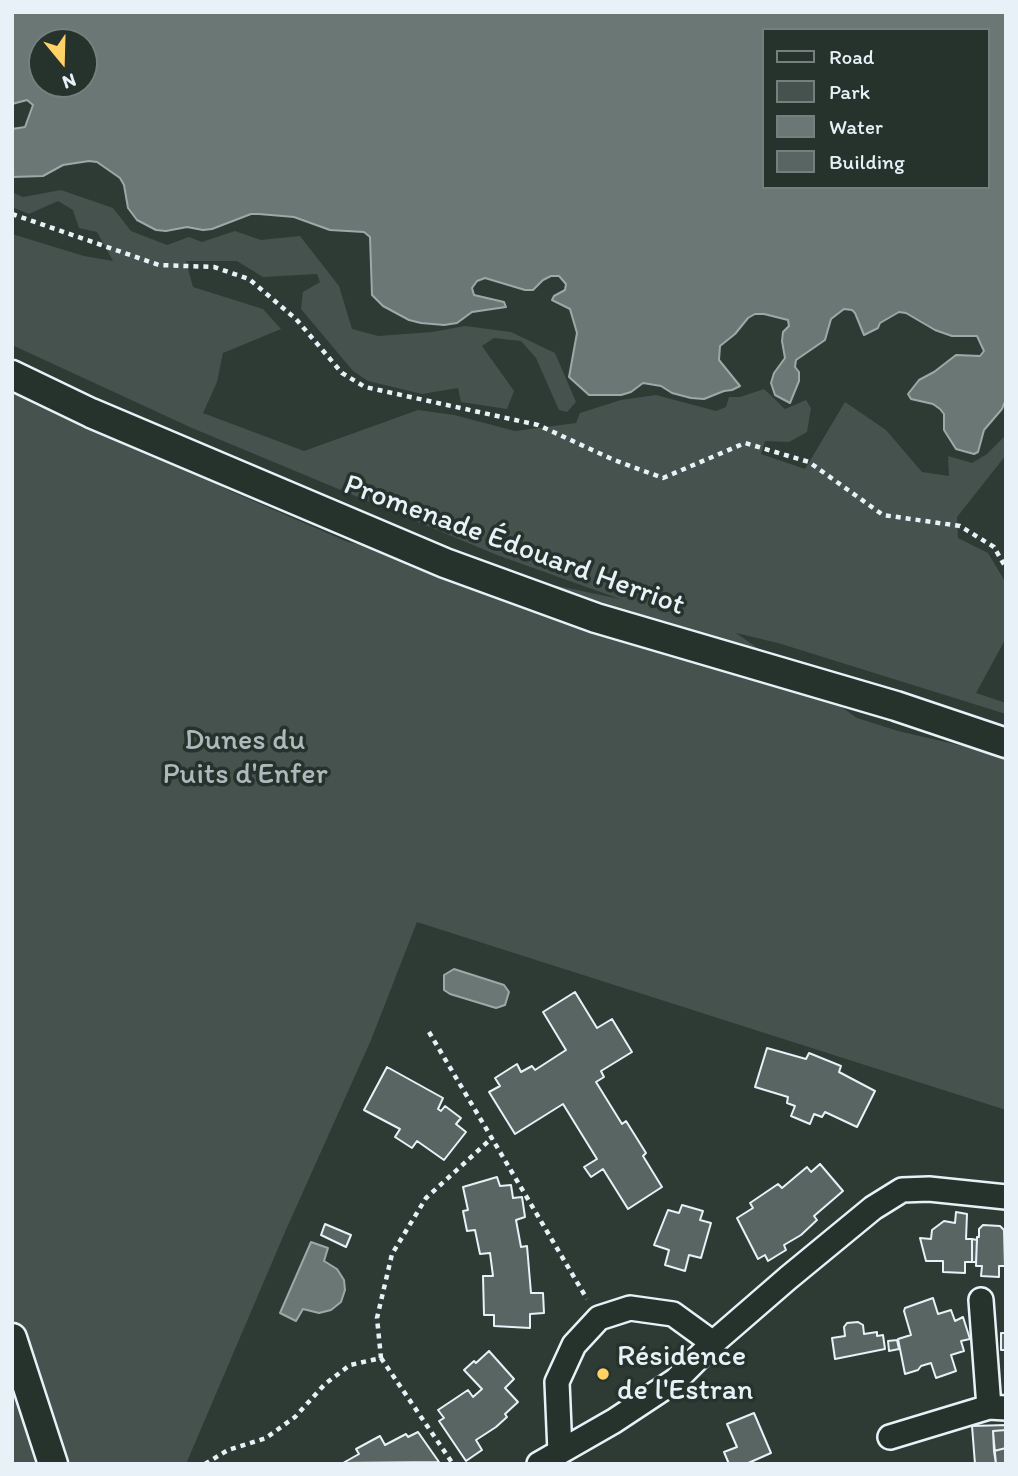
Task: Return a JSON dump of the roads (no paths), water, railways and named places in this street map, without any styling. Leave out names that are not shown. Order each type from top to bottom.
[{"type":"street","name":"Promenade Édouard Herriot","points":[[12,375],[127,429],[445,563],[596,618],[896,706],[1006,743]]},
{"type":"street","points":[[539,1464],[676,1380],[713,1343],[873,1208],[902,1190],[929,1189],[1006,1197]]},
{"type":"street","points":[[890,1437],[997,1407],[981,1300]]},
{"type":"street","points":[[561,1452],[557,1382],[574,1345],[598,1318],[630,1308],[673,1314],[713,1343]]},
{"type":"street","points":[[12,1338],[53,1464]]},
{"type":"water","points":[[12,12],[1006,12],[1006,399],[1002,409],[984,430],[978,452],[974,454],[956,449],[944,430],[944,414],[940,409],[933,404],[911,399],[908,394],[919,380],[956,355],[980,356],[984,351],[977,336],[952,336],[899,312],[864,335],[855,313],[844,309],[831,319],[825,340],[796,360],[799,381],[790,403],[775,395],[771,383],[774,373],[785,358],[782,341],[783,332],[789,326],[788,320],[764,314],[755,314],[748,318],[735,334],[720,346],[719,360],[740,386],[732,390],[704,399],[691,398],[672,393],[661,386],[643,383],[631,392],[621,395],[589,395],[569,377],[577,333],[570,309],[552,300],[565,290],[566,284],[559,276],[543,280],[533,290],[485,278],[477,281],[472,288],[474,295],[504,302],[506,307],[472,312],[457,323],[444,325],[409,320],[383,306],[372,295],[370,237],[364,232],[330,230],[294,217],[259,214],[251,214],[212,229],[187,227],[156,230],[137,220],[128,208],[120,178],[97,162],[63,165],[43,176],[12,177],[12,129],[25,127],[33,105],[27,100],[12,104]]},
{"type":"water","points":[[454,969],[504,985],[509,992],[505,1005],[496,1008],[444,990],[444,975]]},
{"type":"water","points":[[311,1242],[328,1248],[324,1261],[337,1269],[344,1280],[345,1290],[341,1302],[331,1310],[319,1313],[303,1309],[296,1321],[280,1313]]},
{"type":"place","name":"Résidence de l'Estran","points":[[603,1374]]},
{"type":"park label","name":"Dunes du Puits d'Enfer","points":[[245,758]]}]
